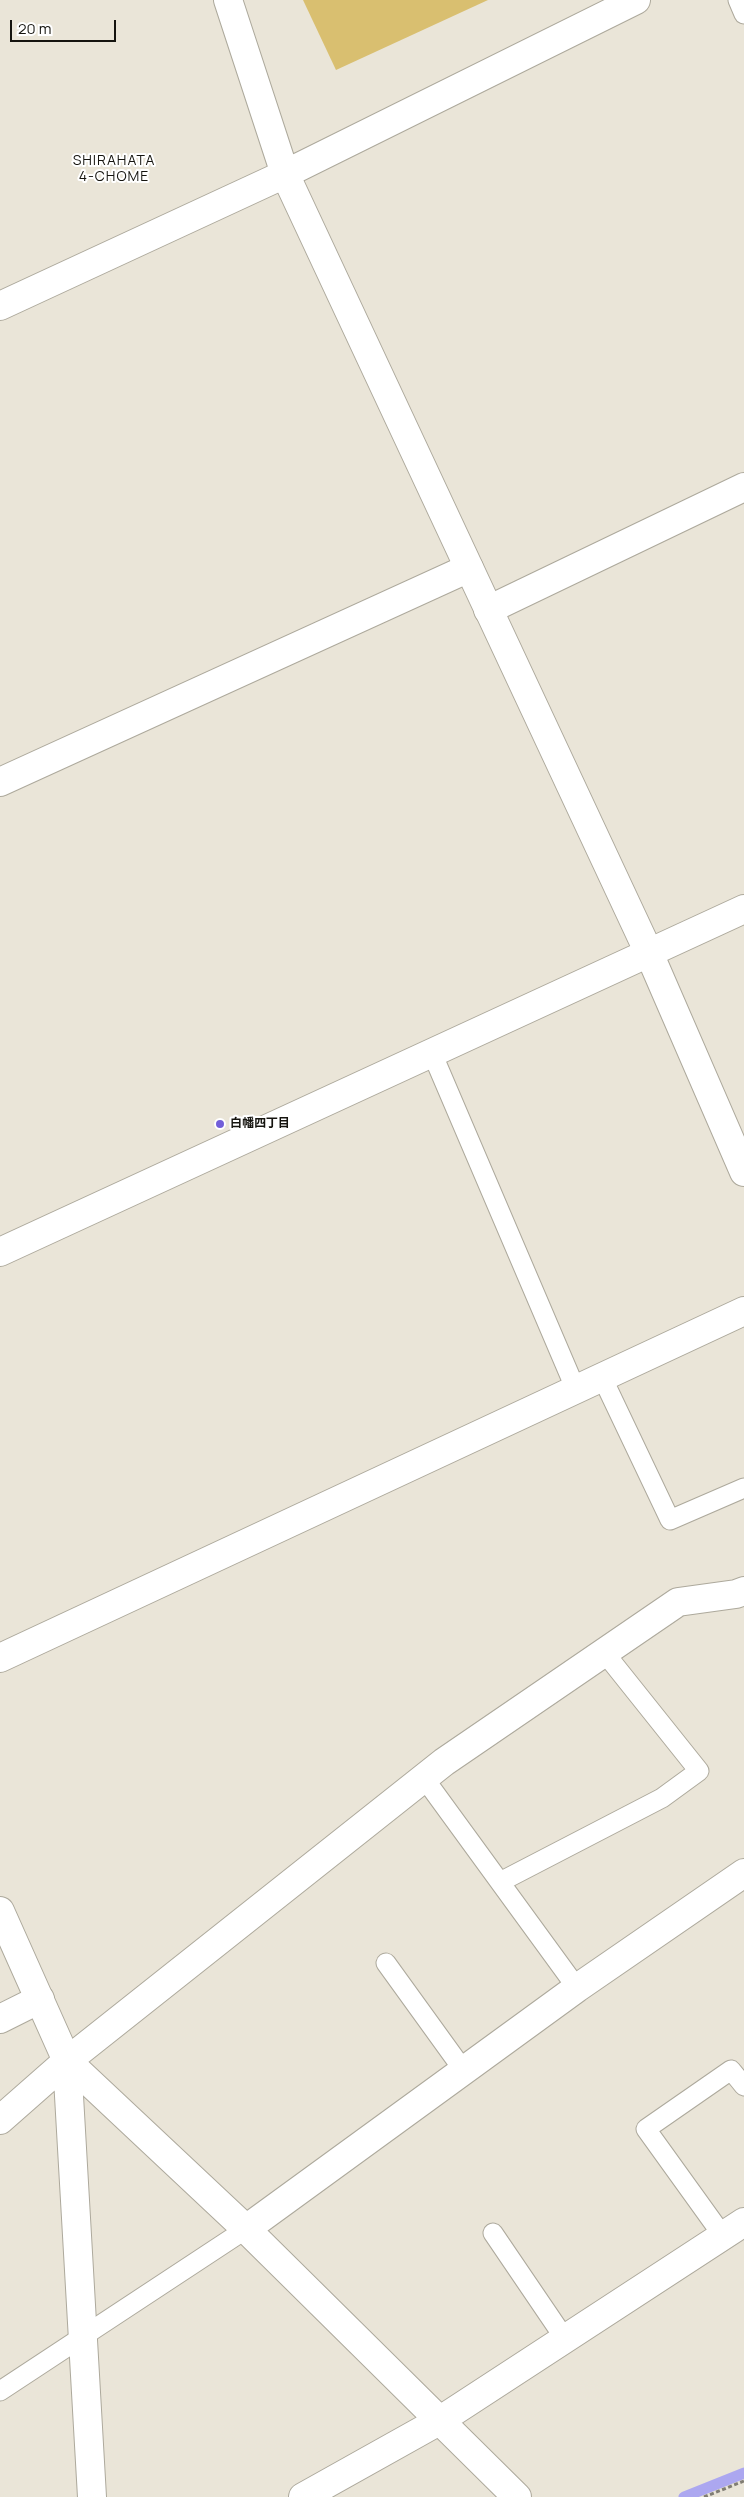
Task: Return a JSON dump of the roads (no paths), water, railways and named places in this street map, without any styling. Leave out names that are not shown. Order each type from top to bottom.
[{"type":"street","points":[[228,0],[285,174],[649,953],[744,1172]]},
{"type":"street","points":[[0,306],[285,174],[636,0]]},
{"type":"street","points":[[488,610],[744,487]]},
{"type":"street","points":[[0,782],[468,568]]},
{"type":"street","points":[[0,1252],[744,909]]},
{"type":"street","points":[[0,1658],[744,1311]]},
{"type":"street","points":[[0,2120],[68,2061],[424,1778],[678,1602],[741,1594]]},
{"type":"street","points":[[246,2229],[577,1988],[744,1873]]},
{"type":"street","points":[[0,1911],[68,2061],[92,2497]]},
{"type":"street","points":[[0,2019],[40,1999]]},
{"type":"street","points":[[68,2061],[246,2229],[517,2497]]},
{"type":"street","points":[[303,2497],[439,2420],[734,2229]]},
{"type":"lane","points":[[738,0],[744,14]]},
{"type":"lane","points":[[432,1053],[576,1390]]},
{"type":"lane","points":[[602,1377],[670,1520],[744,1488]]},
{"type":"lane","points":[[500,1882],[662,1798],[699,1771],[604,1652]]},
{"type":"lane","points":[[424,1778],[577,1988]]},
{"type":"lane","points":[[386,1963],[464,2070]]},
{"type":"lane","points":[[734,2229],[646,2129],[731,2070],[744,2086]]},
{"type":"lane","points":[[0,2391],[83,2334],[246,2229]]},
{"type":"lane","points":[[493,2233],[565,2339]]},
{"type":"waterway","points":[[684,2497],[744,2473]]},
{"type":"place","name":"白幡四丁目","points":[[220,1124]]},
{"type":"district","name":"SHIRAHATA 4-CHOME","points":[[114,170]]}]
